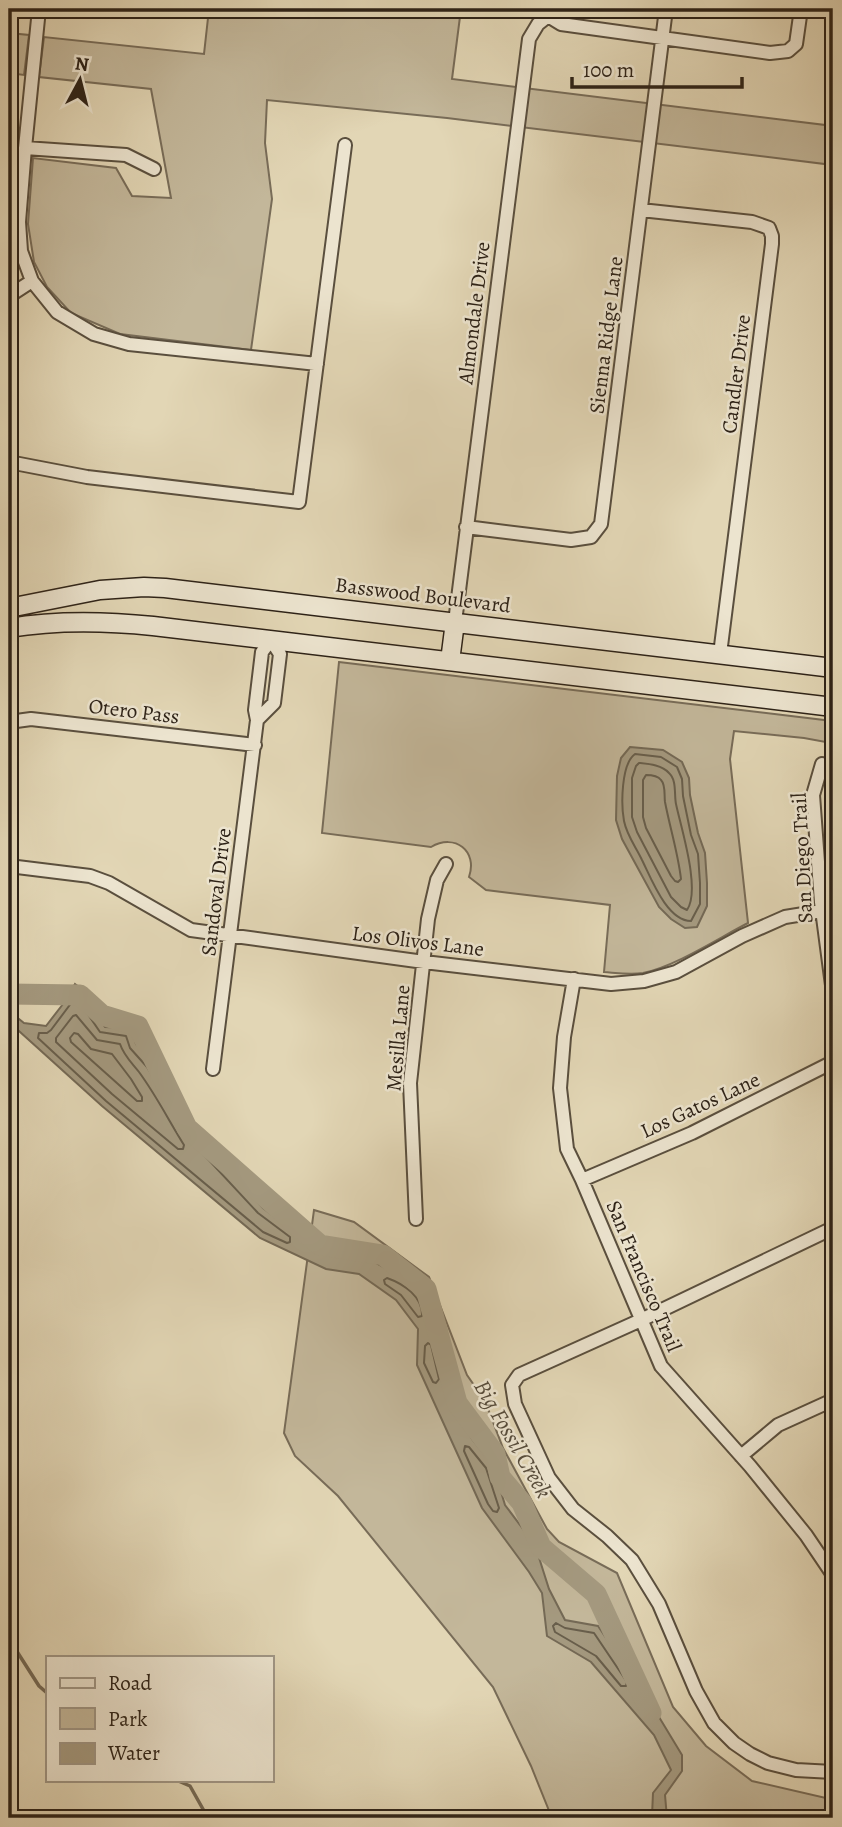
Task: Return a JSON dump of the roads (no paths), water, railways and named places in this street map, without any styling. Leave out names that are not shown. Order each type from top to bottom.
[{"type":"main road","name":"Basswood Boulevard","points":[[9,608],[83,592],[144,587],[197,591],[833,668]]},
{"type":"main road","points":[[450,661],[455,622]]},
{"type":"main road","points":[[9,628],[55,623],[123,623],[833,707]]},
{"type":"street","points":[[39,9],[19,222],[21,251],[32,282],[57,312],[94,334],[129,344],[317,364]]},
{"type":"street","name":"Sienna Ridge Lane","points":[[466,527],[570,540],[591,537],[601,524],[666,9]]},
{"type":"street","points":[[545,12],[561,24],[770,53],[788,51],[796,44],[800,9]]},
{"type":"street","name":"Almondale Drive","points":[[455,622],[529,38],[545,12]]},
{"type":"street","points":[[9,463],[87,477],[299,502],[345,145]]},
{"type":"street","points":[[24,148],[126,155],[154,169]]},
{"type":"street","name":"Candler Drive","points":[[641,210],[752,222],[769,228],[772,236],[720,654]]},
{"type":"street","points":[[9,296],[32,282]]},
{"type":"street","name":"Sandoval Drive","points":[[213,1069],[255,745],[255,710],[262,652],[271,640],[280,654],[274,703],[257,720]]},
{"type":"street","points":[[257,690],[275,693]]},
{"type":"street","name":"Otero Pass","points":[[9,722],[31,719],[255,745]]},
{"type":"street","name":"San Diego Trail","points":[[822,764],[813,795],[822,911],[833,993]]},
{"type":"street","name":"Mesilla Lane","points":[[416,1219],[410,1083],[428,919],[437,880],[446,864]]},
{"type":"street","name":"Los Olivos Lane","points":[[9,866],[90,876],[109,883],[191,930],[611,984],[644,981],[676,972],[742,936],[785,917],[822,911]]},
{"type":"street","name":"San Francisco Trail","points":[[574,979],[564,1037],[560,1088],[567,1149],[641,1320],[661,1366],[741,1456],[806,1535],[833,1575]]},
{"type":"street","name":"Los Gatos Lane","points":[[582,1180],[692,1133],[833,1062]]},
{"type":"street","points":[[833,1228],[519,1375],[512,1385],[515,1404],[549,1478],[573,1509],[632,1560],[659,1604],[696,1691],[715,1723],[734,1743],[768,1763],[796,1770],[833,1772]]},
{"type":"street","points":[[741,1456],[779,1425],[833,1400]]},
{"type":"water","points":[[630,747],[663,750],[682,762],[689,778],[698,833],[705,853],[707,883],[707,906],[697,927],[685,928],[659,907],[622,839],[616,820],[617,776],[621,758]]},
{"type":"water","points":[[75,984],[87,993],[91,1007],[105,1027],[132,1028],[136,1044],[152,1063],[197,1137],[263,1208],[324,1254],[369,1259],[421,1290],[429,1308],[452,1402],[472,1439],[493,1465],[505,1505],[535,1545],[549,1589],[565,1620],[598,1626],[682,1755],[682,1771],[665,1795],[667,1818],[652,1816],[653,1793],[671,1770],[654,1735],[591,1662],[547,1636],[542,1593],[482,1508],[417,1365],[418,1329],[396,1300],[359,1274],[326,1269],[260,1238],[102,1106],[9,1022],[9,1011],[24,1023],[46,1026]]},
{"type":"waterway","name":"Big Fossil Creek","points":[[9,994],[80,995],[102,1015],[138,1026],[187,1128],[320,1245],[383,1255],[426,1289],[457,1403],[495,1454],[500,1477],[522,1503],[541,1547],[596,1594],[651,1713]]},
{"type":"waterway","points":[[9,1639],[39,1686],[46,1692]]},
{"type":"waterway","points":[[181,1782],[190,1786],[208,1818]]}]
